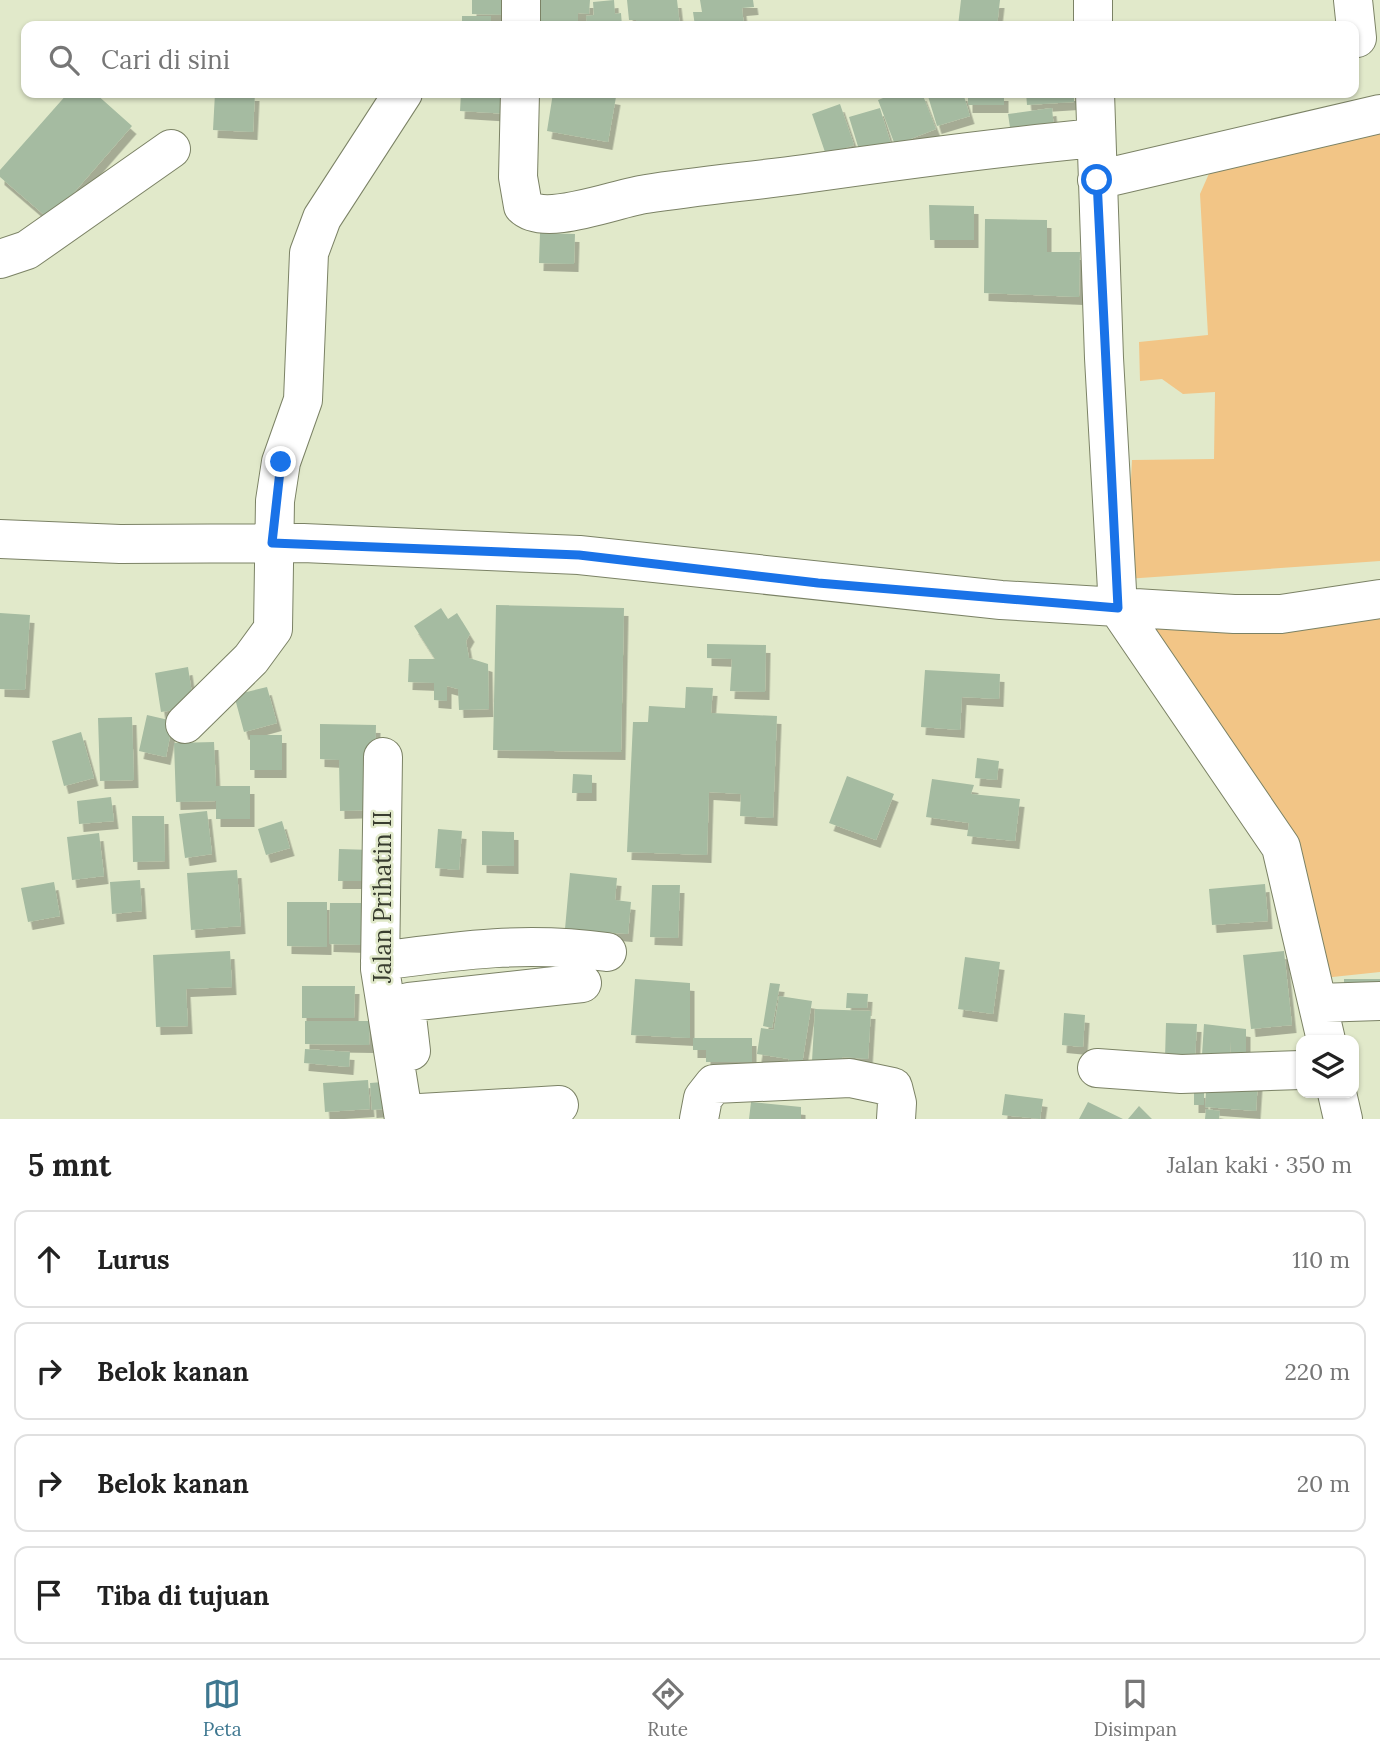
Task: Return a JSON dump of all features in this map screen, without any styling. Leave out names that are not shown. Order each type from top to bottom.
[{"type":"street","points":[[521,0],[521,21]]},
{"type":"street","points":[[1093,0],[1094,21]]},
{"type":"street","points":[[1353,0],[1355,21]]},
{"type":"street","points":[[185,724],[251,659],[273,629],[285,543],[277,480],[304,392],[306,286],[312,243],[322,218],[400,98]]},
{"type":"street","points":[[520,98],[519,190],[523,206],[536,214],[560,213],[643,194],[692,187],[953,153],[1096,138]]},
{"type":"street","points":[[1095,98],[1118,608],[1281,847],[1325,1035]]},
{"type":"street","points":[[1097,180],[1380,114]]},
{"type":"street","points":[[0,259],[27,250],[171,149]]},
{"type":"street","points":[[0,539],[120,544],[285,543],[579,555],[818,583],[1118,608],[1281,614],[1380,599]]},
{"type":"street","name":"Jalan Prihatin II","points":[[383,757],[380,961],[382,991],[409,1115]]},
{"type":"street","points":[[380,961],[510,945],[554,945],[607,952]]},
{"type":"street","points":[[559,1105],[409,1115],[406,1013],[409,1002],[582,983]]},
{"type":"street","points":[[1318,1003],[1380,1001]]},
{"type":"street","points":[[1097,1068],[1181,1074],[1296,1070]]},
{"type":"street","points":[[699,1119],[704,1098],[714,1084],[850,1078],[893,1087],[897,1103],[896,1119]]},
{"type":"street","points":[[1338,1098],[1343,1119]]},
{"type":"shaded area","points":[[1380,126],[1380,561],[1126,579],[1132,460],[1214,459],[1215,392],[1183,394],[1162,379],[1140,381],[1139,342],[1208,335],[1200,194],[1215,160]]},
{"type":"shaded area","points":[[1380,610],[1380,972],[1323,978],[1270,815],[1142,625]]},
{"type":"building","points":[[472,0],[513,0],[512,15],[472,14]]},
{"type":"building","points":[[536,0],[590,0],[589,14],[578,13],[578,21],[536,21]]},
{"type":"building","points":[[614,0],[615,14],[621,13],[622,21],[586,21],[586,16],[594,15],[593,2]]},
{"type":"building","points":[[627,0],[677,0],[679,21],[629,20]]},
{"type":"building","points":[[700,0],[753,0],[754,7],[742,8],[743,21],[694,21],[693,12],[702,12]]},
{"type":"building","points":[[961,0],[1000,0],[998,21],[959,21]]},
{"type":"building","points":[[462,16],[491,16],[491,21],[462,21]]},
{"type":"building","points":[[64,98],[101,98],[132,126],[50,220],[0,177],[0,170]]},
{"type":"building","points":[[215,98],[255,98],[253,132],[213,130]]},
{"type":"building","points":[[461,98],[511,98],[509,114],[460,111]]},
{"type":"building","points":[[552,98],[616,98],[608,142],[547,131]]},
{"type":"building","points":[[924,98],[936,129],[895,145],[878,100]]},
{"type":"building","points":[[929,98],[965,98],[970,116],[937,126]]},
{"type":"building","points":[[968,98],[1004,98],[1004,105],[968,105]]},
{"type":"building","points":[[1026,98],[1074,98],[1074,102],[1027,105]]},
{"type":"building","points":[[840,104],[854,145],[826,155],[812,114]]},
{"type":"building","points":[[880,108],[891,144],[860,153],[849,117]]},
{"type":"building","points":[[1052,108],[1054,129],[1011,134],[1008,114]]},
{"type":"building","points":[[929,205],[974,206],[974,240],[930,240]]},
{"type":"building","points":[[985,219],[1047,220],[1047,252],[1080,252],[1079,297],[984,293]]},
{"type":"building","points":[[540,233],[575,234],[574,264],[539,263]]},
{"type":"building","points":[[496,605],[624,608],[621,752],[493,750]]},
{"type":"building","points":[[441,608],[448,619],[457,613],[470,634],[466,641],[469,658],[488,664],[489,709],[459,710],[458,689],[447,686],[447,701],[434,700],[434,683],[408,682],[409,659],[435,659],[414,626]]},
{"type":"building","points":[[0,613],[30,615],[25,690],[0,689]]},
{"type":"building","points":[[707,644],[766,645],[765,692],[730,691],[732,659],[707,658]]},
{"type":"building","points":[[188,667],[194,707],[161,712],[155,673]]},
{"type":"building","points":[[925,670],[1000,674],[999,699],[962,697],[960,730],[921,727]]},
{"type":"building","points":[[267,687],[277,723],[244,732],[234,695]]},
{"type":"building","points":[[686,687],[713,688],[711,713],[777,716],[773,818],[740,816],[741,794],[709,792],[707,855],[627,852],[633,722],[648,722],[649,706],[685,708]]},
{"type":"building","points":[[147,715],[173,721],[166,757],[139,751]]},
{"type":"building","points":[[132,717],[134,780],[100,781],[98,718]]},
{"type":"building","points":[[320,724],[376,725],[374,810],[340,811],[339,760],[320,759]]},
{"type":"building","points":[[81,732],[94,778],[64,786],[52,741]]},
{"type":"building","points":[[250,735],[282,735],[282,770],[250,770]]},
{"type":"building","points":[[214,742],[216,786],[250,786],[250,819],[216,819],[216,801],[176,802],[174,743]]},
{"type":"building","points":[[977,758],[999,761],[997,780],[975,778]]},
{"type":"building","points":[[573,774],[592,775],[592,793],[572,793]]},
{"type":"building","points":[[847,776],[894,794],[876,840],[829,823]]},
{"type":"building","points":[[932,779],[974,785],[971,794],[1020,799],[1015,841],[967,836],[969,823],[926,817]]},
{"type":"building","points":[[111,797],[114,821],[79,824],[77,801]]},
{"type":"building","points":[[207,811],[212,854],[185,858],[179,814]]},
{"type":"building","points":[[132,816],[164,816],[165,861],[133,862]]},
{"type":"building","points":[[282,821],[290,848],[266,855],[258,829]]},
{"type":"building","points":[[438,829],[462,831],[459,870],[435,868]]},
{"type":"building","points":[[482,831],[514,832],[514,866],[482,865]]},
{"type":"building","points":[[99,833],[104,876],[72,880],[67,837]]},
{"type":"building","points":[[339,849],[373,850],[373,881],[338,881]]},
{"type":"building","points":[[237,870],[241,926],[191,930],[187,873]]},
{"type":"building","points":[[570,873],[617,878],[615,900],[631,902],[628,934],[565,929]]},
{"type":"building","points":[[140,880],[142,911],[112,914],[110,882]]},
{"type":"building","points":[[54,882],[60,916],[28,922],[21,888]]},
{"type":"building","points":[[1265,884],[1268,921],[1212,925],[1209,889]]},
{"type":"building","points":[[652,885],[680,885],[678,938],[650,937]]},
{"type":"building","points":[[287,902],[327,902],[327,947],[287,946]]},
{"type":"building","points":[[330,903],[365,903],[364,945],[329,944]]},
{"type":"building","points":[[230,951],[232,987],[186,989],[188,1026],[156,1027],[153,955]]},
{"type":"building","points":[[1284,951],[1292,1025],[1251,1029],[1243,955]]},
{"type":"building","points":[[965,957],[1000,962],[993,1014],[958,1009]]},
{"type":"building","points":[[635,979],[690,983],[690,1038],[631,1035]]},
{"type":"building","points":[[1344,979],[1380,979],[1380,998],[1344,998]]},
{"type":"building","points":[[770,983],[780,984],[772,1028],[763,1026]]},
{"type":"building","points":[[302,986],[355,986],[354,1018],[302,1018]]},
{"type":"building","points":[[847,993],[868,994],[867,1008],[846,1008]]},
{"type":"building","points":[[779,996],[812,1001],[801,1071],[787,1069],[789,1059],[757,1054],[761,1028],[774,1030]]},
{"type":"building","points":[[815,1009],[871,1011],[868,1059],[842,1057],[843,1063],[812,1061]]},
{"type":"building","points":[[1064,1013],[1085,1015],[1083,1047],[1062,1045]]},
{"type":"building","points":[[305,1021],[370,1021],[369,1045],[305,1044]]},
{"type":"building","points":[[1166,1023],[1197,1024],[1195,1059],[1165,1058]]},
{"type":"building","points":[[1204,1024],[1246,1029],[1246,1057],[1231,1057],[1231,1041],[1230,1056],[1202,1055]]},
{"type":"building","points":[[693,1038],[752,1038],[752,1062],[706,1062],[706,1050],[693,1050]]},
{"type":"building","points":[[305,1049],[350,1052],[349,1067],[304,1063]]},
{"type":"building","points":[[1207,1078],[1258,1081],[1256,1111],[1205,1107]]},
{"type":"building","points":[[368,1080],[370,1109],[325,1112],[323,1083]]},
{"type":"building","points":[[396,1081],[398,1108],[372,1110],[370,1083]]},
{"type":"building","points":[[1194,1090],[1204,1090],[1204,1105],[1194,1105]]},
{"type":"building","points":[[1005,1094],[1043,1099],[1040,1119],[1002,1115]]},
{"type":"building","points":[[751,1102],[801,1107],[801,1119],[749,1119]]},
{"type":"building","points":[[1088,1102],[1123,1119],[1079,1119]]},
{"type":"building","points":[[1139,1106],[1152,1119],[1128,1119]]},
{"type":"building","points":[[1206,1109],[1220,1111],[1219,1119],[1205,1119]]},
{"type":"route","points":[[281,462],[272,543],[579,555],[818,583],[1118,608],[1097,180]]}]
